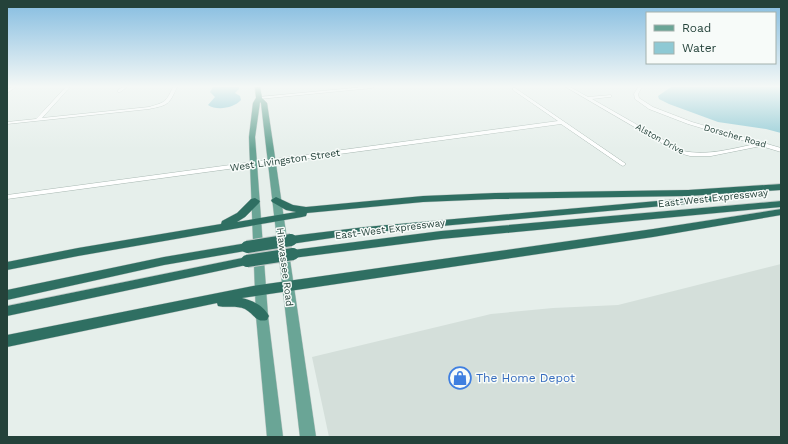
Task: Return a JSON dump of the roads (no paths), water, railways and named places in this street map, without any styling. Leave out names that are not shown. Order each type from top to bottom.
[{"type":"highway","points":[[7,266],[278,217],[340,208],[423,199],[495,196],[688,193],[781,187]]},
{"type":"highway","name":"East-West Expressway","points":[[7,295],[156,263],[291,240],[366,230],[710,199],[781,191]]},
{"type":"highway","points":[[210,229],[234,220],[247,210],[255,200]]},
{"type":"highway","points":[[276,200],[290,208],[297,210],[340,208]]},
{"type":"highway","name":"East-West Expressway","points":[[7,311],[159,278],[247,261],[293,254],[441,236],[781,204]]},
{"type":"highway","points":[[7,341],[260,290],[653,233],[781,212]]},
{"type":"highway","points":[[201,302],[248,303],[262,316]]},
{"type":"main road","name":"Hiawassee Road","points":[[255,108],[252,137],[260,290],[275,437]]},
{"type":"main road","name":"Hiawassee Road","points":[[265,108],[287,287],[308,437]]},
{"type":"street","points":[[37,120],[49,108]]},
{"type":"street","points":[[7,123],[150,108]]},
{"type":"street","points":[[542,108],[623,164]]},
{"type":"street","name":"Alston Drive","points":[[604,108],[680,152],[691,155],[702,155],[762,144]]},
{"type":"street","name":"Dorscher Road","points":[[651,108],[707,128],[781,150]]},
{"type":"street","name":"West Livingston Street","points":[[7,196],[563,122]]},
{"type":"street","points":[[632,124],[643,122]]},
{"type":"water","points":[[679,108],[781,108],[781,133],[766,129],[718,122]]},
{"type":"place","name":"The Home Depot","points":[[460,378]]}]
